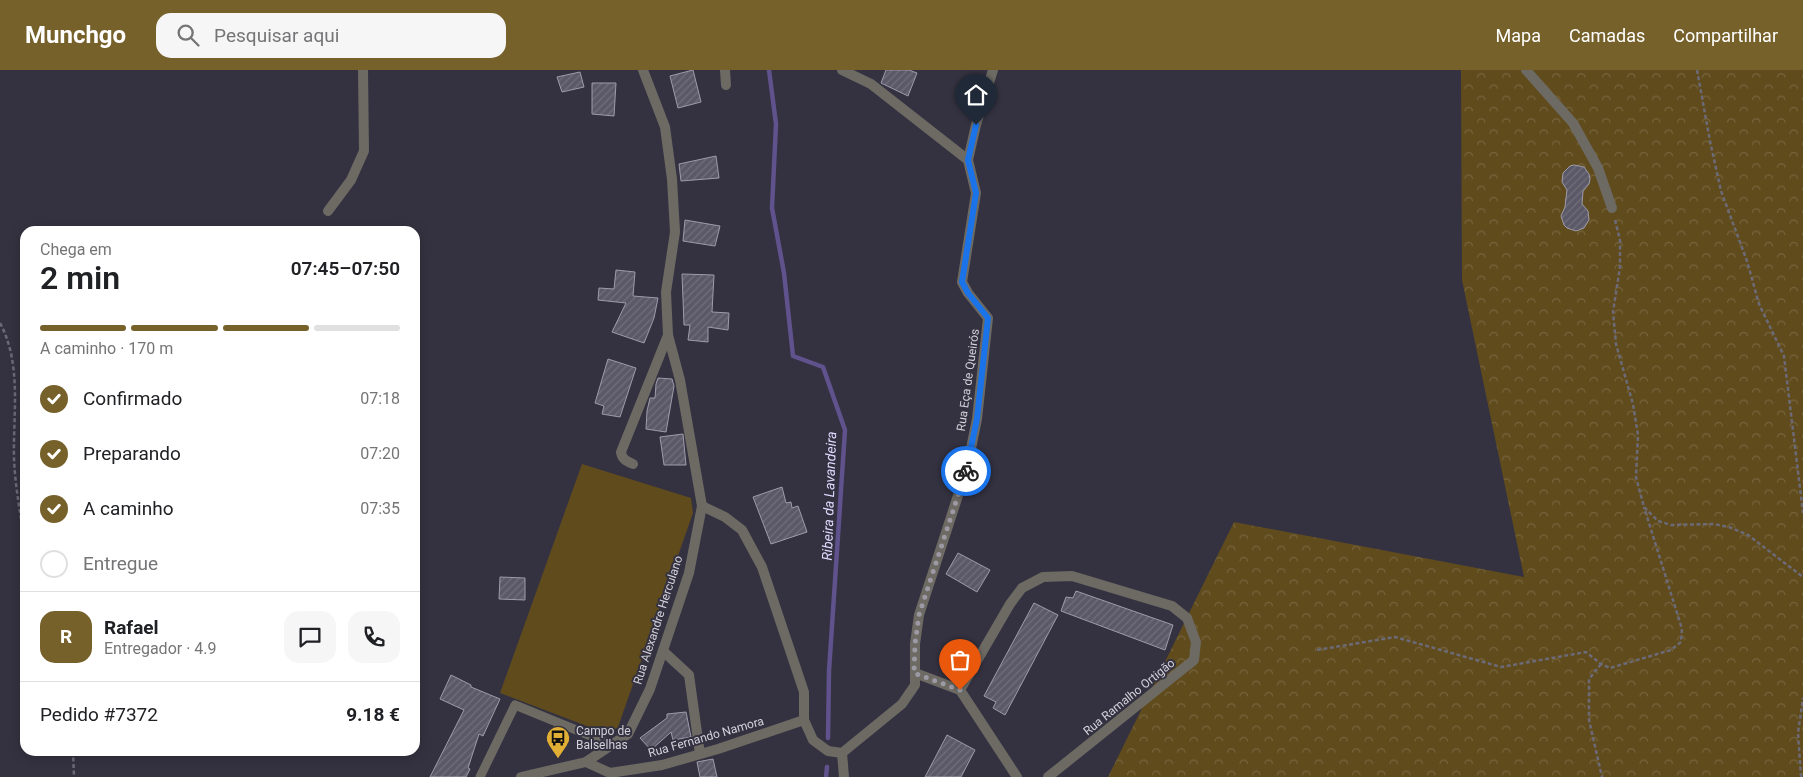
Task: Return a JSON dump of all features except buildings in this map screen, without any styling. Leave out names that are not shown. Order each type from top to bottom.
[{"type":"street","points":[[328,210],[351,180],[364,151],[362,70]]},
{"type":"street","points":[[633,464],[626,462],[622,458],[621,452],[668,335],[666,292],[676,232],[672,179],[665,128],[643,70]]},
{"type":"street","points":[[725,70],[726,85]]},
{"type":"street","points":[[842,70],[871,84],[968,160]]},
{"type":"street","name":"Rua Eça de Queirós","points":[[842,753],[902,704],[914,685],[915,644],[919,615],[967,468],[977,419],[988,318],[968,293],[962,282],[976,193],[968,160],[976,125],[993,70]]},
{"type":"street","points":[[1526,70],[1573,123],[1598,168],[1612,208]]},
{"type":"street","name":"Rua Alexandre Herculano","points":[[521,777],[586,762],[628,734],[650,689],[689,573],[702,506],[680,380],[668,335]]},
{"type":"street","points":[[702,506],[725,517],[742,530],[762,567],[804,692],[804,720],[813,740],[828,751],[842,753],[844,777]]},
{"type":"street","name":"Rua Ramalho Ortigão","points":[[960,690],[1010,604],[1022,588],[1043,577],[1072,576],[1172,606],[1187,618],[1196,642],[1194,660],[1048,777]]},
{"type":"street","points":[[663,651],[689,675],[700,754]]},
{"type":"street","points":[[914,673],[960,690],[1017,777]]},
{"type":"street","name":"Rua Fernando Namora","points":[[586,762],[610,773],[662,765],[804,720]]},
{"type":"lane","points":[[480,777],[515,705],[613,745]]},
{"type":"path","points":[[1697,70],[1721,191],[1748,261],[1759,304],[1784,356],[1803,513]]},
{"type":"path","points":[[1317,650],[1395,637],[1501,667],[1586,652],[1601,664],[1610,668],[1672,650],[1681,642],[1682,629],[1636,477],[1638,435],[1634,404],[1616,344],[1613,312],[1620,267],[1620,240],[1612,208]]},
{"type":"path","points":[[0,323],[6,334],[15,377],[14,458],[20,505]]},
{"type":"path","points":[[1644,507],[1658,521],[1672,525],[1714,524],[1742,532],[1803,577]]},
{"type":"path","points":[[1601,664],[1589,679],[1589,720],[1602,777]]},
{"type":"path","points":[[1802,777],[1798,733],[1803,698]]},
{"type":"path","points":[[73,756],[74,777]]},
{"type":"green space","points":[[1461,70],[1803,70],[1803,777],[1108,777],[1234,522],[1524,577],[1462,280]]},
{"type":"green space","points":[[582,464],[691,498],[693,513],[618,727],[612,732],[605,733],[500,693]]},
{"type":"waterway","name":"Ribeira da Lavandeira","points":[[769,70],[776,124],[772,208],[784,273],[793,356],[823,367],[845,430],[829,671],[828,738]]},
{"type":"waterway","name":"Ribeira da Lavandeira","points":[[826,777],[827,767]]},
{"type":"way so far","points":[[960,690],[914,673],[919,615],[966,471]]},
{"type":"place","name":"Campo de Balselhas","points":[[558,759]]},
{"type":"route","points":[[966,471],[977,419],[988,318],[968,293],[962,282],[976,193],[968,160],[976,125]]}]
